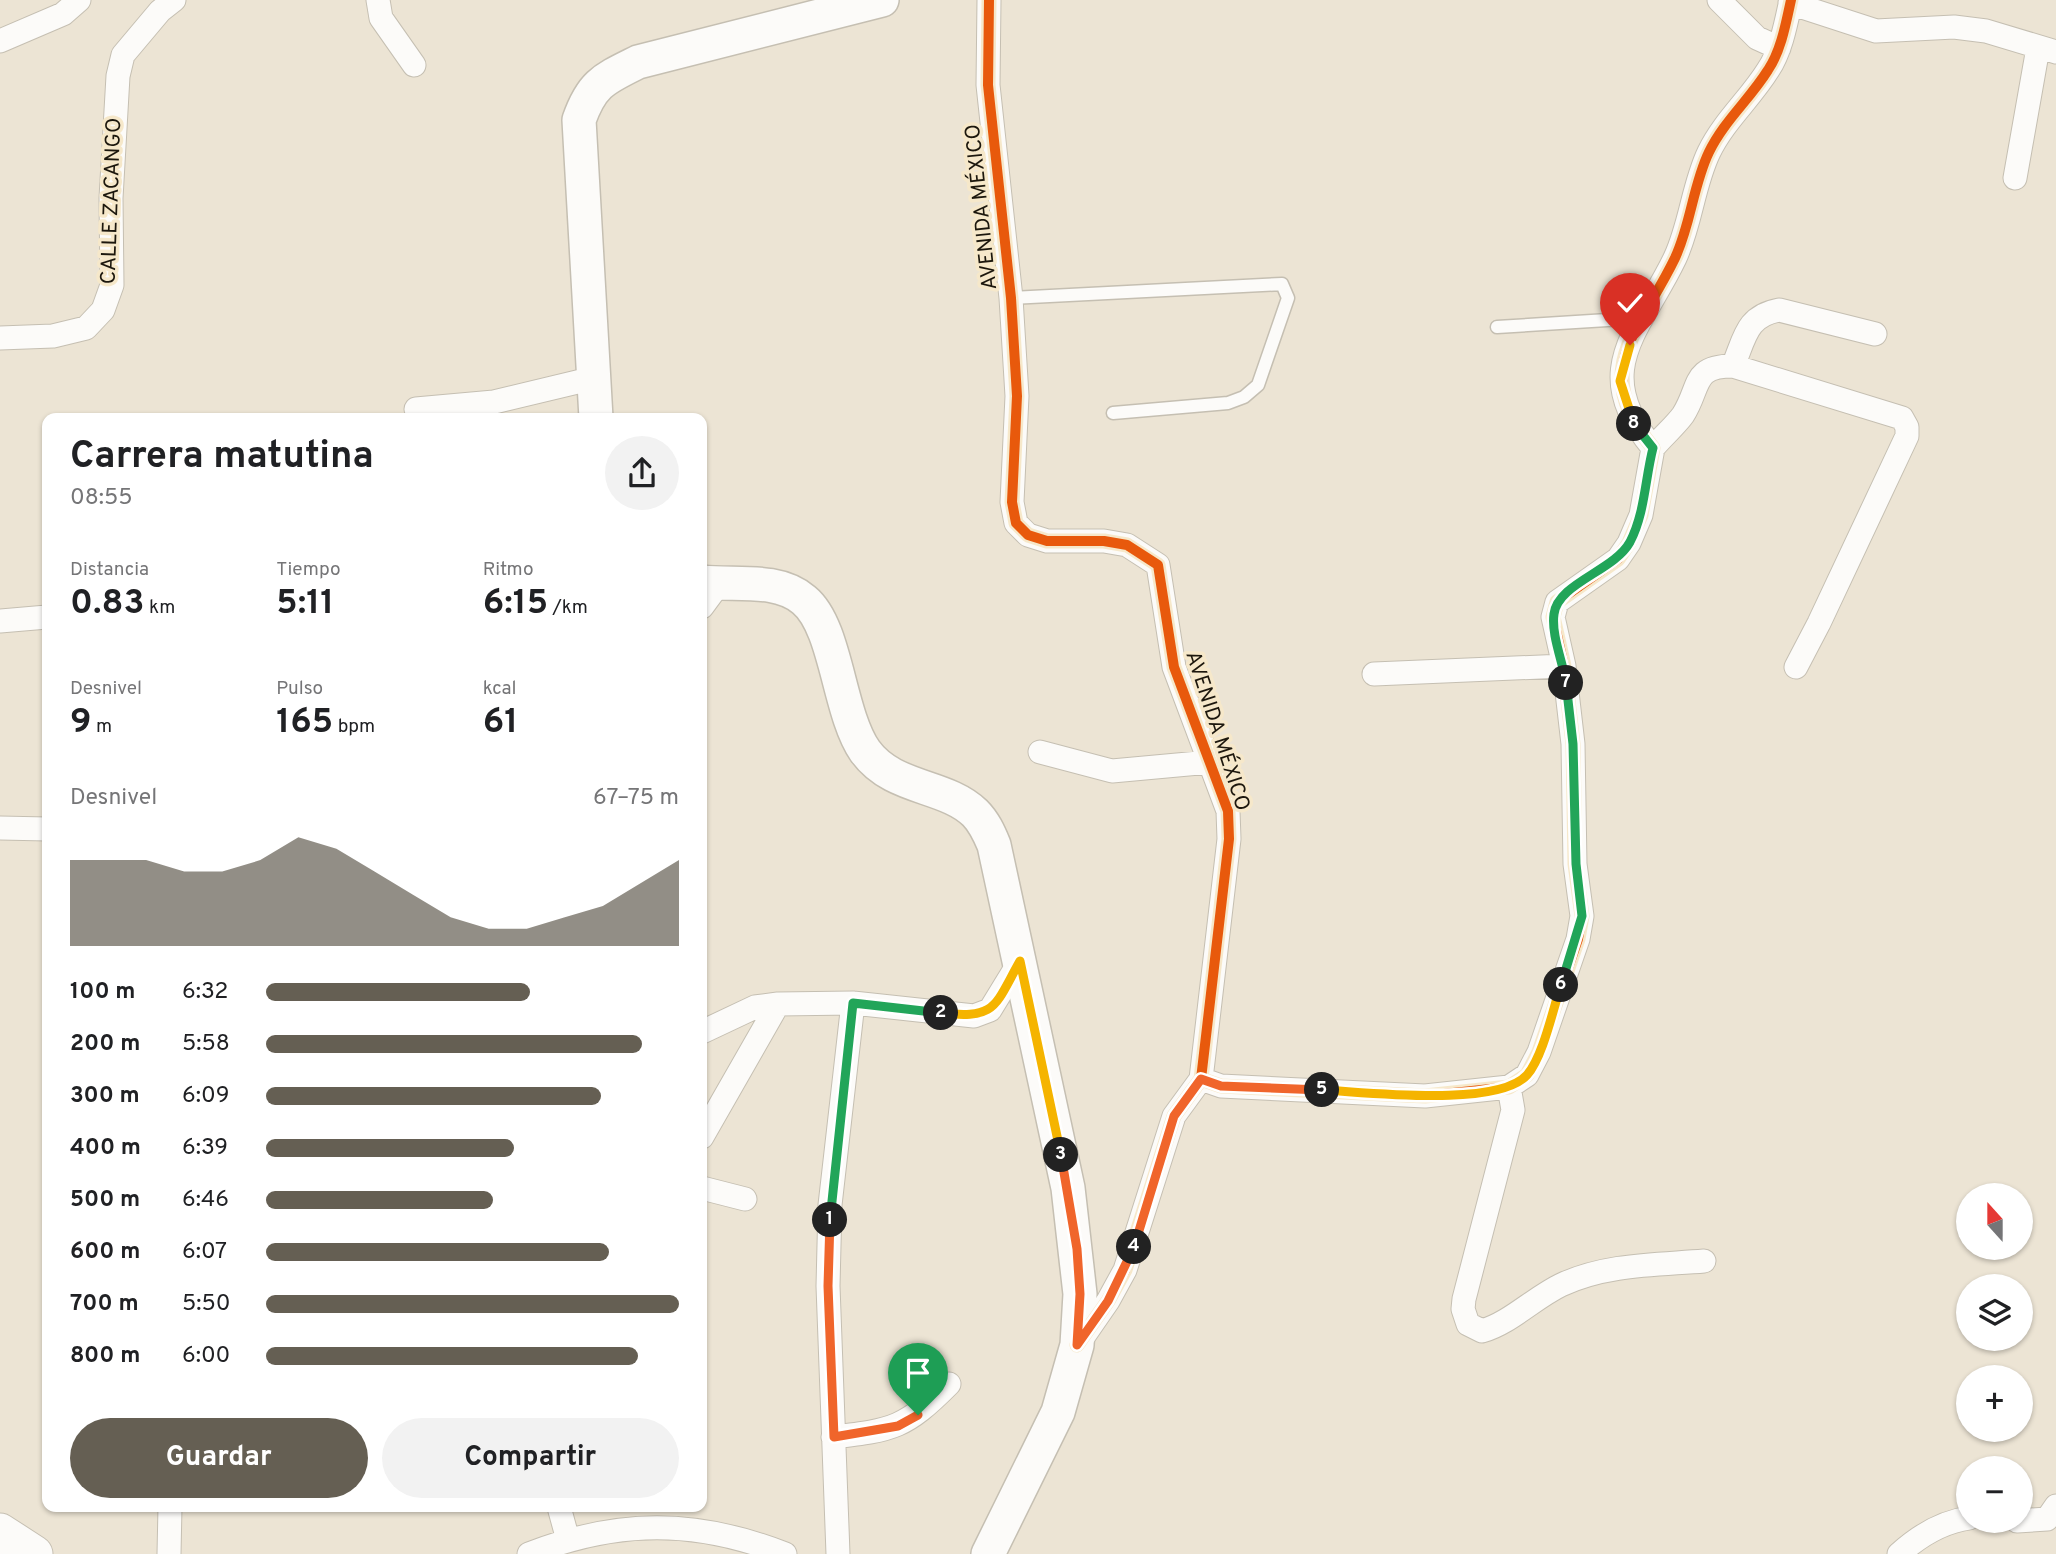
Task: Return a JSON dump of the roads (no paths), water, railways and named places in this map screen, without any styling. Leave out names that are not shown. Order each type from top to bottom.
[{"type":"main road","points":[[0,1532],[34,1554]]},
{"type":"street","points":[[0,41],[62,14],[79,0]]},
{"type":"street","name":"CALLE ZACANGO","points":[[0,338],[53,336],[86,328],[103,310],[112,285],[111,198],[118,76],[123,55],[160,10],[174,0]]},
{"type":"street","points":[[378,0],[382,18],[414,65]]},
{"type":"street","points":[[596,413],[579,120],[587,96],[601,80],[638,62],[882,0]]},
{"type":"street","name":"AVENIDA MÉXICO","points":[[989,0],[988,85],[1011,298],[1017,396],[1012,502],[1016,523],[1028,535],[1047,541],[1104,541],[1127,545],[1157,565],[1174,667],[1228,811],[1229,839],[1201,1079],[1174,1116],[1125,1270],[1108,1301],[1077,1345]]},
{"type":"street","points":[[1719,0],[1757,38],[1779,48]]},
{"type":"street","points":[[1653,448],[1635,427],[1620,381],[1639,318],[1675,258],[1709,152],[1732,116],[1770,68],[1779,48],[1791,1],[1875,32],[1954,27],[1986,31],[2047,50],[2015,177]]},
{"type":"street","points":[[1732,366],[1753,320],[1764,313],[1779,310],[1875,334]]},
{"type":"street","points":[[1201,1079],[1221,1086],[1425,1096],[1509,1087],[1527,1075],[1539,1052],[1578,939],[1582,916],[1576,864],[1573,744],[1564,666],[1553,617],[1557,602],[1618,559],[1629,543],[1641,514],[1653,448],[1683,414],[1702,373],[1712,366],[1732,366],[1884,411],[1902,418],[1907,427],[1906,436],[1819,624],[1796,667]]},
{"type":"street","points":[[416,409],[494,402],[594,378]]},
{"type":"street","points":[[708,591],[783,587],[814,610],[825,634],[850,724],[865,751],[878,766],[893,775],[961,803],[985,825],[994,845],[1068,1188],[1080,1294],[1077,1345],[1058,1412],[988,1554]]},
{"type":"street","points":[[0,621],[42,617]]},
{"type":"street","points":[[1374,674],[1564,666]]},
{"type":"street","points":[[1040,752],[1112,771],[1210,762]]},
{"type":"street","points":[[0,828],[42,829]]},
{"type":"street","points":[[707,1030],[755,1007],[778,1003],[853,1003],[974,1016],[990,1010],[1020,961]]},
{"type":"street","points":[[707,1128],[778,1003]]},
{"type":"street","points":[[838,1554],[828,1286],[830,1205],[853,1003]]},
{"type":"street","points":[[1509,1087],[1513,1110],[1464,1299],[1463,1309],[1468,1324],[1482,1331],[1495,1327],[1561,1285],[1606,1269],[1704,1261]]},
{"type":"street","points":[[707,1189],[746,1199]]},
{"type":"street","points":[[834,1437],[898,1426],[918,1415],[949,1384]]},
{"type":"street","points":[[2033,1520],[2046,1519],[2056,1506]]},
{"type":"street","points":[[169,1554],[170,1512]]},
{"type":"street","points":[[560,1512],[568,1540]]},
{"type":"street","points":[[529,1554],[568,1540],[666,1516],[785,1554]]},
{"type":"street","points":[[1899,1554],[1927,1532],[1956,1520]]},
{"type":"lane","points":[[1011,298],[1282,284],[1286,288],[1288,298],[1258,385],[1244,397],[1228,403],[1113,413]]},
{"type":"lane","points":[[1497,327],[1639,318]]}]
